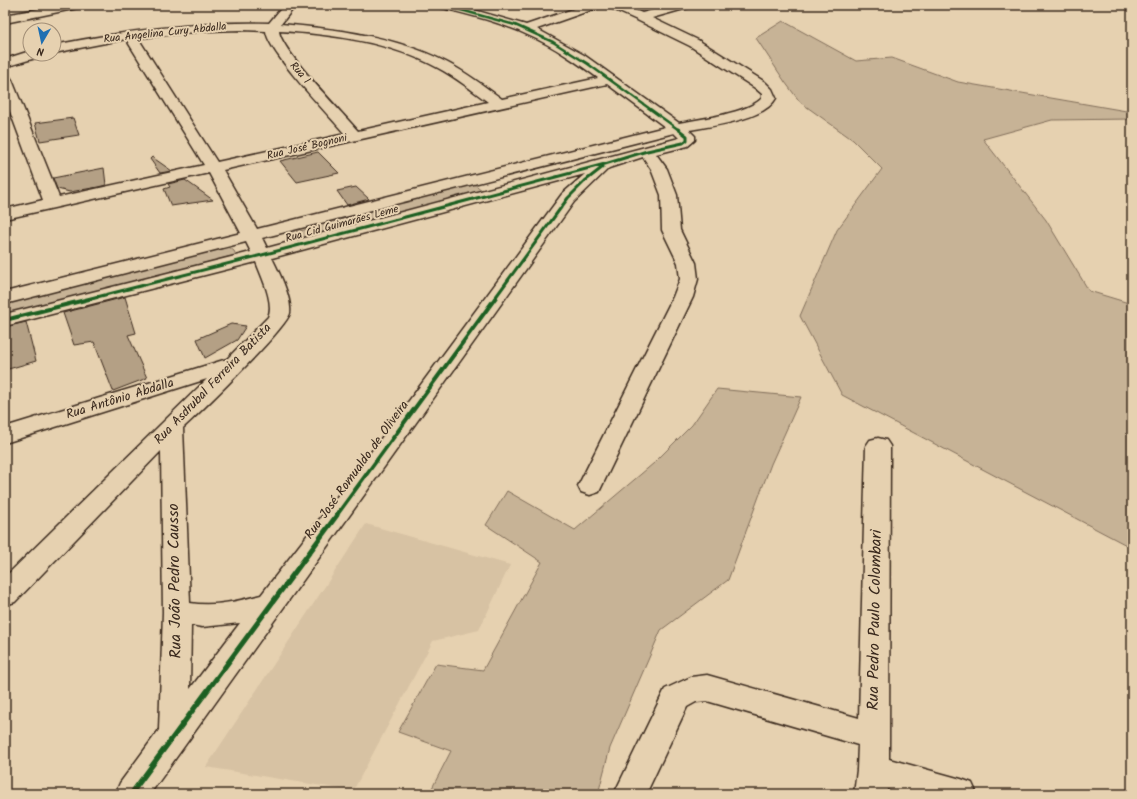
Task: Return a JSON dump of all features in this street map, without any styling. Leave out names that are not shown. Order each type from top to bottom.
[{"type":"street","points":[[5,19],[78,5]]},
{"type":"street","points":[[272,27],[290,5]]},
{"type":"street","points":[[443,5],[526,29],[556,44],[610,79],[680,136]]},
{"type":"street","points":[[526,29],[596,5]]},
{"type":"street","name":"Rua Cid Guimarães Leme","points":[[5,320],[262,255],[606,164],[647,151],[680,136],[746,113],[768,102],[768,92],[760,85],[694,43],[641,17],[612,5]]},
{"type":"street","points":[[641,17],[687,5]]},
{"type":"street","name":"Rua Angelina Cury Abdalla","points":[[62,48],[130,35],[221,26],[272,27],[332,32],[369,39],[406,49],[444,66],[499,104]]},
{"type":"street","name":"Rua 1","points":[[272,27],[273,37],[285,56],[355,136]]},
{"type":"street","name":"Rua Asdrubal Ferreira Batista","points":[[5,594],[266,332],[280,313],[279,296],[262,255],[213,168],[130,35]]},
{"type":"street","points":[[5,63],[22,58]]},
{"type":"street","name":"Rua José Bognoni","points":[[5,214],[610,79]]},
{"type":"street","points":[[5,80],[52,204]]},
{"type":"street","name":"Rua Cid Guimarães Leme","points":[[5,298],[252,237],[680,136]]},
{"type":"street","points":[[590,486],[683,297],[689,278],[687,263],[671,230],[669,195],[659,169],[647,151]]},
{"type":"street","name":"Rua José Romualdo de Oliveira","points":[[131,794],[371,469],[568,198],[585,181],[606,164]]},
{"type":"street","points":[[520,186],[542,184],[564,190],[568,198]]},
{"type":"street","name":"Rua Antônio Abdalla","points":[[5,435],[235,363]]},
{"type":"street","name":"Rua João Pedro Causso","points":[[172,427],[178,612],[174,734]]},
{"type":"street","name":"Rua Pedro Paulo Colombari","points":[[872,782],[878,446]]},
{"type":"street","points":[[178,612],[202,616],[240,612],[271,604]]},
{"type":"street","points":[[630,794],[676,698],[691,690],[707,688],[873,736]]},
{"type":"street","points":[[872,782],[961,794]]},
{"type":"shaded area","points":[[627,5],[668,5],[647,12]]},
{"type":"shaded area","points":[[783,21],[856,61],[892,58],[958,82],[1132,112],[1132,119],[1052,120],[983,139],[1046,220],[1089,291],[1132,304],[1132,548],[842,395],[800,316],[837,230],[882,169],[853,140],[800,102],[785,82],[756,38]]},
{"type":"shaded area","points":[[472,182],[483,191],[302,241],[293,238],[290,234]]},
{"type":"shaded area","points":[[229,247],[236,255],[5,314],[5,303]]},
{"type":"shaded area","points":[[717,389],[801,397],[771,464],[728,580],[661,630],[610,748],[598,794],[429,794],[451,751],[398,732],[436,664],[483,670],[542,562],[486,525],[507,491],[575,530],[654,463],[692,425]]},
{"type":"shaded area","points":[[366,524],[510,565],[479,630],[433,641],[353,791],[206,767]]},
{"type":"building","points":[[73,118],[79,135],[40,141],[35,123]]},
{"type":"building","points":[[318,152],[339,173],[297,182],[280,161]]},
{"type":"building","points":[[152,157],[172,171],[160,173],[150,159]]},
{"type":"building","points":[[104,168],[106,185],[98,187],[70,192],[57,189],[53,178]]},
{"type":"building","points":[[185,180],[213,200],[171,206],[164,189],[170,187],[168,184]]},
{"type":"building","points":[[356,187],[369,199],[347,205],[337,191]]},
{"type":"building","points":[[125,297],[136,333],[128,335],[147,378],[113,391],[94,342],[74,345],[63,313]]},
{"type":"building","points":[[26,322],[36,361],[5,370],[5,327]]},
{"type":"building","points":[[231,324],[246,326],[237,340],[205,358],[197,339]]},
{"type":"cycle path","points":[[5,320],[262,255],[605,164],[647,151],[683,143],[687,140],[687,136],[642,102],[579,58],[553,42],[515,25],[443,5]]},
{"type":"cycle path","points":[[131,794],[371,469],[568,198],[585,181],[603,167]]}]
